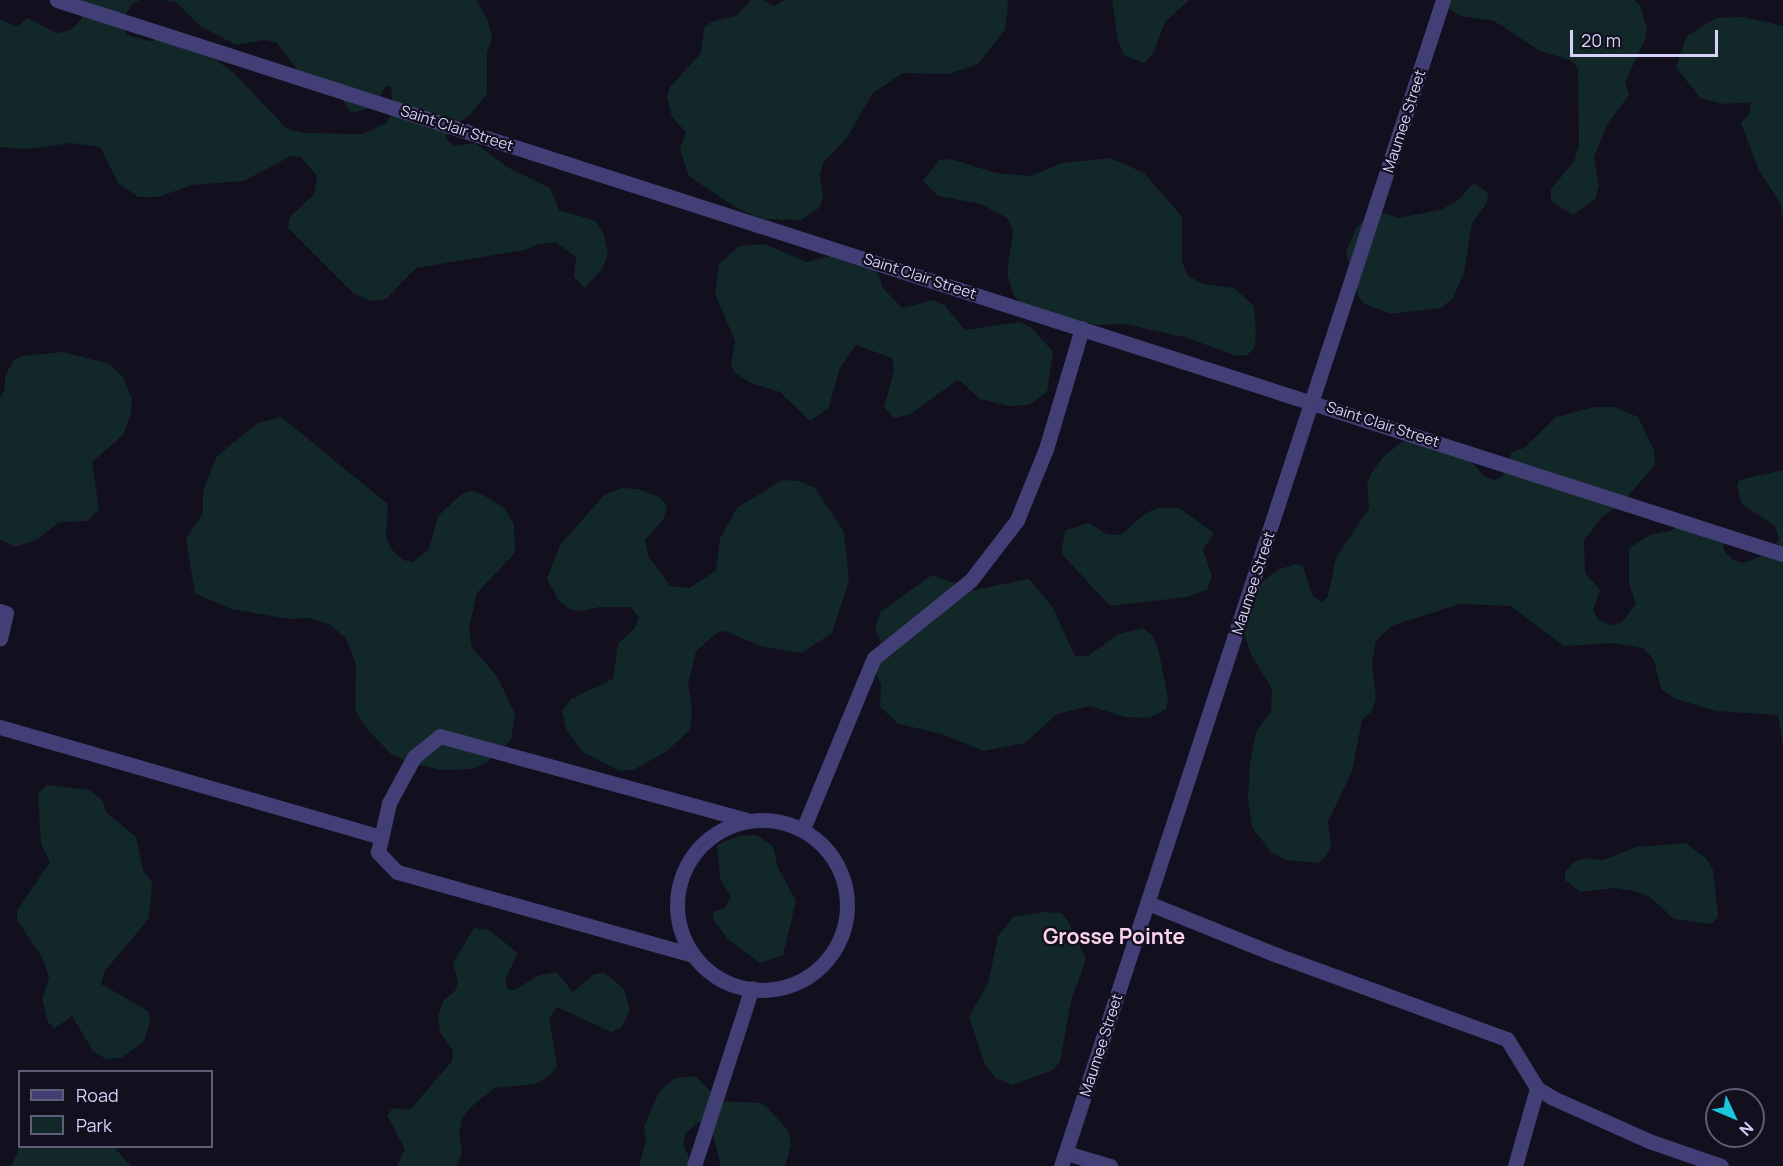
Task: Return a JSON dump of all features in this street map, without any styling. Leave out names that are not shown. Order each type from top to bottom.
[{"type":"street","name":"Saint Clair Street","points":[[57,0],[1313,401],[1783,554]]},
{"type":"street","name":"Maumee Street","points":[[1063,1160],[1443,0]]},
{"type":"street","points":[[803,829],[874,658],[971,580],[1017,520],[1046,449],[1082,328]]},
{"type":"street","points":[[0,611],[6,613],[0,638]]},
{"type":"street","points":[[0,728],[381,837]]},
{"type":"street","points":[[693,955],[397,872],[378,852],[389,803],[414,757],[440,736],[747,820],[775,820],[803,829],[825,845],[840,869],[848,895],[846,923],[836,949],[818,970],[794,984],[766,990],[738,987],[712,975],[693,955],[679,919],[677,900],[682,873],[698,849],[720,830],[747,820]]},
{"type":"street","points":[[1148,903],[1507,1039],[1537,1088],[1649,1141],[1721,1166]]},
{"type":"street","points":[[694,1166],[752,988]]},
{"type":"street","points":[[1515,1166],[1537,1088]]},
{"type":"street","points":[[1063,1160],[1110,1166]]},
{"type":"green space","points":[[82,0],[140,0],[132,4],[122,21],[126,35],[150,41],[176,36],[201,49],[235,74],[287,129],[303,133],[363,134],[386,123],[393,113],[391,86],[386,86],[374,107],[351,113],[341,97],[304,78],[276,42],[264,40],[236,45],[200,26],[176,2],[163,0],[476,0],[487,18],[492,38],[487,52],[487,94],[468,117],[447,129],[446,139],[455,146],[475,143],[509,168],[550,188],[559,210],[596,221],[604,235],[608,254],[602,269],[585,288],[574,277],[576,257],[555,242],[538,244],[525,250],[416,268],[386,299],[371,301],[353,293],[288,228],[290,217],[314,194],[317,176],[301,157],[291,156],[244,181],[192,185],[158,197],[138,197],[118,183],[100,147],[71,143],[26,149],[0,147],[0,19],[17,27],[28,18],[56,33],[69,31],[81,20]]},
{"type":"green space","points":[[751,0],[764,0],[774,6],[784,0],[1007,0],[1008,5],[1005,30],[978,64],[949,74],[903,73],[873,93],[846,139],[823,163],[820,176],[823,198],[819,208],[801,220],[763,219],[738,209],[689,176],[680,149],[686,132],[672,117],[667,97],[670,87],[701,53],[704,28],[711,22],[736,16]]},
{"type":"green space","points":[[1112,0],[1189,0],[1165,22],[1154,52],[1144,63],[1124,55],[1118,40]]},
{"type":"green space","points":[[1437,0],[1634,0],[1640,5],[1647,29],[1645,40],[1625,82],[1629,95],[1608,123],[1594,157],[1599,186],[1595,199],[1573,215],[1551,201],[1551,189],[1574,162],[1579,144],[1578,68],[1570,60],[1540,51],[1494,21],[1460,16]]},
{"type":"green space","points":[[1743,17],[1783,26],[1783,221],[1780,203],[1759,170],[1741,123],[1749,114],[1751,102],[1724,104],[1700,98],[1676,67],[1687,36],[1716,18]]},
{"type":"green space","points":[[1110,158],[1144,173],[1182,217],[1182,261],[1188,276],[1203,284],[1234,288],[1254,306],[1256,336],[1254,349],[1247,355],[1236,356],[1188,338],[1124,324],[1099,325],[1031,312],[1014,296],[1007,273],[1013,231],[1007,218],[981,204],[938,196],[923,181],[939,160],[951,159],[996,173],[1031,176],[1062,163]]},
{"type":"green space","points":[[1474,183],[1488,193],[1487,203],[1472,223],[1464,273],[1453,298],[1441,308],[1390,314],[1365,304],[1359,298],[1346,252],[1356,228],[1368,216],[1381,212],[1398,218],[1440,210],[1456,202]]},
{"type":"green space","points":[[764,244],[807,262],[839,254],[874,262],[883,288],[902,308],[934,300],[944,305],[965,330],[1019,322],[1031,327],[1053,352],[1047,392],[1029,405],[1008,406],[980,399],[960,381],[956,381],[911,414],[894,418],[884,407],[894,370],[892,358],[856,345],[840,368],[828,409],[810,421],[780,392],[751,383],[734,372],[731,363],[735,341],[715,294],[719,264],[739,246]]},
{"type":"green space","points":[[63,352],[109,364],[123,377],[132,399],[131,414],[123,435],[92,462],[99,509],[88,521],[59,522],[38,539],[15,547],[0,539],[0,398],[5,389],[5,376],[13,361],[21,356]]},
{"type":"green space","points":[[1594,407],[1614,407],[1638,417],[1654,450],[1655,465],[1622,503],[1602,517],[1584,541],[1585,573],[1600,590],[1593,610],[1598,619],[1609,625],[1621,623],[1636,604],[1629,583],[1629,548],[1650,535],[1673,530],[1684,518],[1723,536],[1724,551],[1733,560],[1744,563],[1771,552],[1779,539],[1775,526],[1742,504],[1737,486],[1739,480],[1783,470],[1783,746],[1778,715],[1716,711],[1676,699],[1661,689],[1654,660],[1643,648],[1613,643],[1564,646],[1510,606],[1460,604],[1391,626],[1376,641],[1372,664],[1376,699],[1372,711],[1362,720],[1352,771],[1328,822],[1331,845],[1326,857],[1318,863],[1286,860],[1271,852],[1252,827],[1248,799],[1250,762],[1256,732],[1271,711],[1272,689],[1252,656],[1240,623],[1249,593],[1277,570],[1296,564],[1303,566],[1312,595],[1322,602],[1328,596],[1336,558],[1369,508],[1367,484],[1372,472],[1384,456],[1406,439],[1459,448],[1486,478],[1495,480],[1503,476],[1512,452],[1524,448],[1556,417]]},
{"type":"green space","points":[[281,417],[388,504],[386,536],[391,549],[403,560],[413,562],[429,549],[438,516],[463,493],[473,491],[485,496],[504,508],[514,524],[515,553],[477,593],[469,628],[472,648],[497,676],[515,714],[511,740],[487,762],[473,769],[442,770],[414,764],[391,754],[367,729],[355,710],[356,664],[346,638],[329,624],[310,618],[289,619],[231,609],[195,593],[186,539],[203,513],[203,491],[217,456],[258,423]]},
{"type":"green space","points":[[782,480],[799,481],[815,488],[844,532],[849,580],[832,633],[802,653],[759,646],[726,631],[717,633],[696,651],[688,684],[692,708],[690,730],[667,751],[635,769],[620,771],[583,752],[566,729],[562,711],[571,699],[613,679],[618,644],[635,628],[639,618],[631,607],[571,610],[559,601],[547,579],[560,545],[605,494],[622,488],[638,489],[659,497],[667,505],[664,518],[645,540],[648,555],[670,586],[689,588],[716,571],[720,538],[737,508]]},
{"type":"green space","points":[[1158,508],[1179,508],[1214,533],[1203,549],[1212,576],[1207,590],[1187,597],[1110,606],[1061,553],[1065,531],[1088,523],[1107,534],[1121,535],[1146,513]]},
{"type":"green space","points":[[932,575],[974,590],[1029,579],[1052,606],[1075,656],[1088,656],[1118,634],[1144,628],[1153,637],[1159,652],[1168,698],[1166,709],[1149,718],[1125,717],[1090,706],[1057,714],[1025,743],[984,751],[942,734],[899,724],[880,707],[881,684],[873,667],[881,641],[875,630],[880,612]]},
{"type":"green space","points":[[47,785],[89,790],[103,801],[106,812],[136,837],[143,870],[152,882],[149,918],[105,971],[101,984],[148,1011],[150,1022],[144,1041],[121,1058],[106,1059],[93,1051],[72,1016],[54,1029],[48,1022],[42,999],[49,978],[43,959],[17,920],[17,911],[50,862],[41,843],[38,794]]},
{"type":"green space","points":[[757,835],[773,846],[778,868],[796,901],[783,955],[760,963],[727,938],[713,919],[714,911],[724,909],[731,897],[720,879],[717,845],[737,836]]},
{"type":"green space","points":[[1686,843],[1706,858],[1713,870],[1718,917],[1711,924],[1674,919],[1650,897],[1638,892],[1615,888],[1580,892],[1565,880],[1565,872],[1574,862],[1584,858],[1603,860],[1637,847]]},
{"type":"green space","points":[[1044,912],[1061,913],[1067,919],[1086,959],[1071,1001],[1060,1062],[1053,1070],[1012,1085],[996,1078],[985,1065],[969,1016],[988,984],[998,936],[1013,917]]},
{"type":"green space","points":[[474,928],[489,930],[518,953],[505,980],[508,989],[515,990],[537,976],[556,972],[573,992],[594,974],[605,973],[624,989],[630,1010],[622,1027],[611,1032],[557,1007],[549,1018],[557,1067],[549,1076],[535,1084],[495,1088],[471,1107],[462,1119],[459,1135],[462,1152],[457,1166],[397,1166],[405,1149],[387,1115],[393,1108],[410,1110],[452,1061],[453,1051],[440,1032],[438,1015],[444,1000],[455,991],[458,982],[453,963]]},
{"type":"green space","points":[[695,1076],[721,1101],[761,1103],[768,1108],[789,1132],[791,1145],[785,1166],[721,1166],[711,1128],[698,1122],[685,1134],[683,1144],[693,1166],[639,1166],[646,1141],[644,1127],[659,1092],[675,1078]]},
{"type":"green space","points":[[20,1148],[115,1148],[131,1166],[11,1166]]},
{"type":"district","name":"Grosse Pointe","points":[[1114,936]]}]
